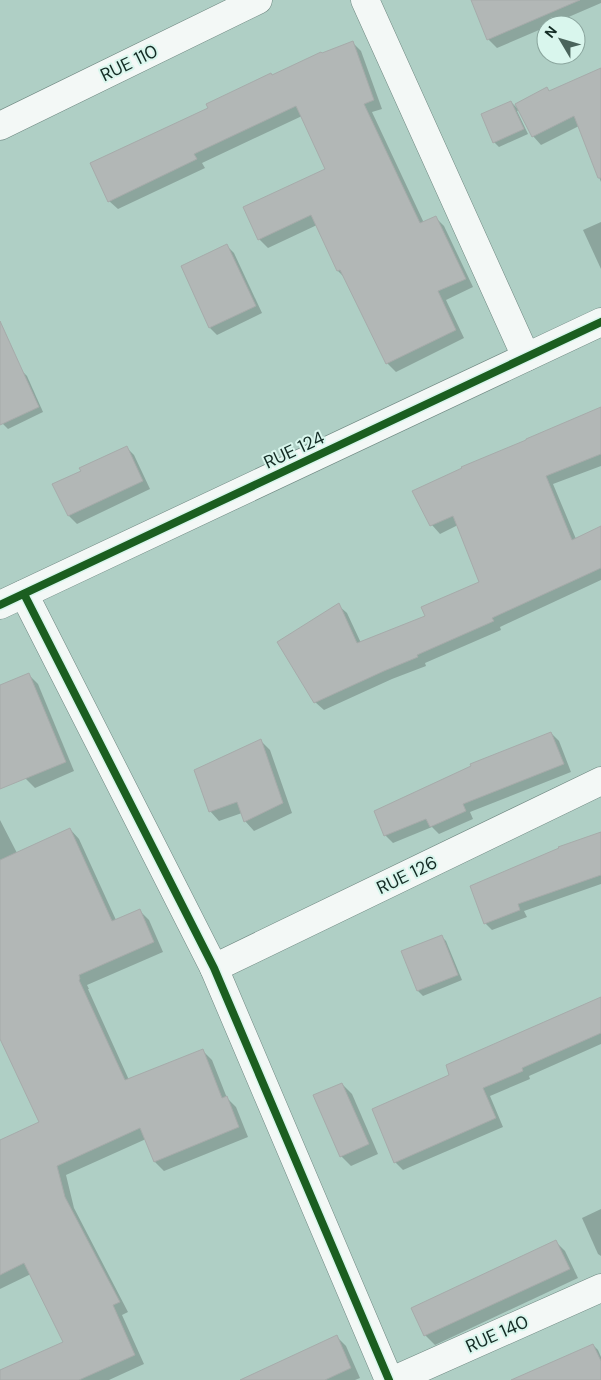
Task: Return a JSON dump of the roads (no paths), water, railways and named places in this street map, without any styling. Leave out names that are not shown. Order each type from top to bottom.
[{"type":"street","name":"RUE 110","points":[[0,126],[258,0]]},
{"type":"street","points":[[365,0],[526,357]]},
{"type":"street","name":"RUE 124","points":[[12,600],[601,322]]},
{"type":"street","points":[[12,600],[214,968],[389,1380]]},
{"type":"street","name":"RUE 126","points":[[214,968],[601,781]]},
{"type":"street","name":"RUE 140","points":[[394,1380],[601,1288]]}]
